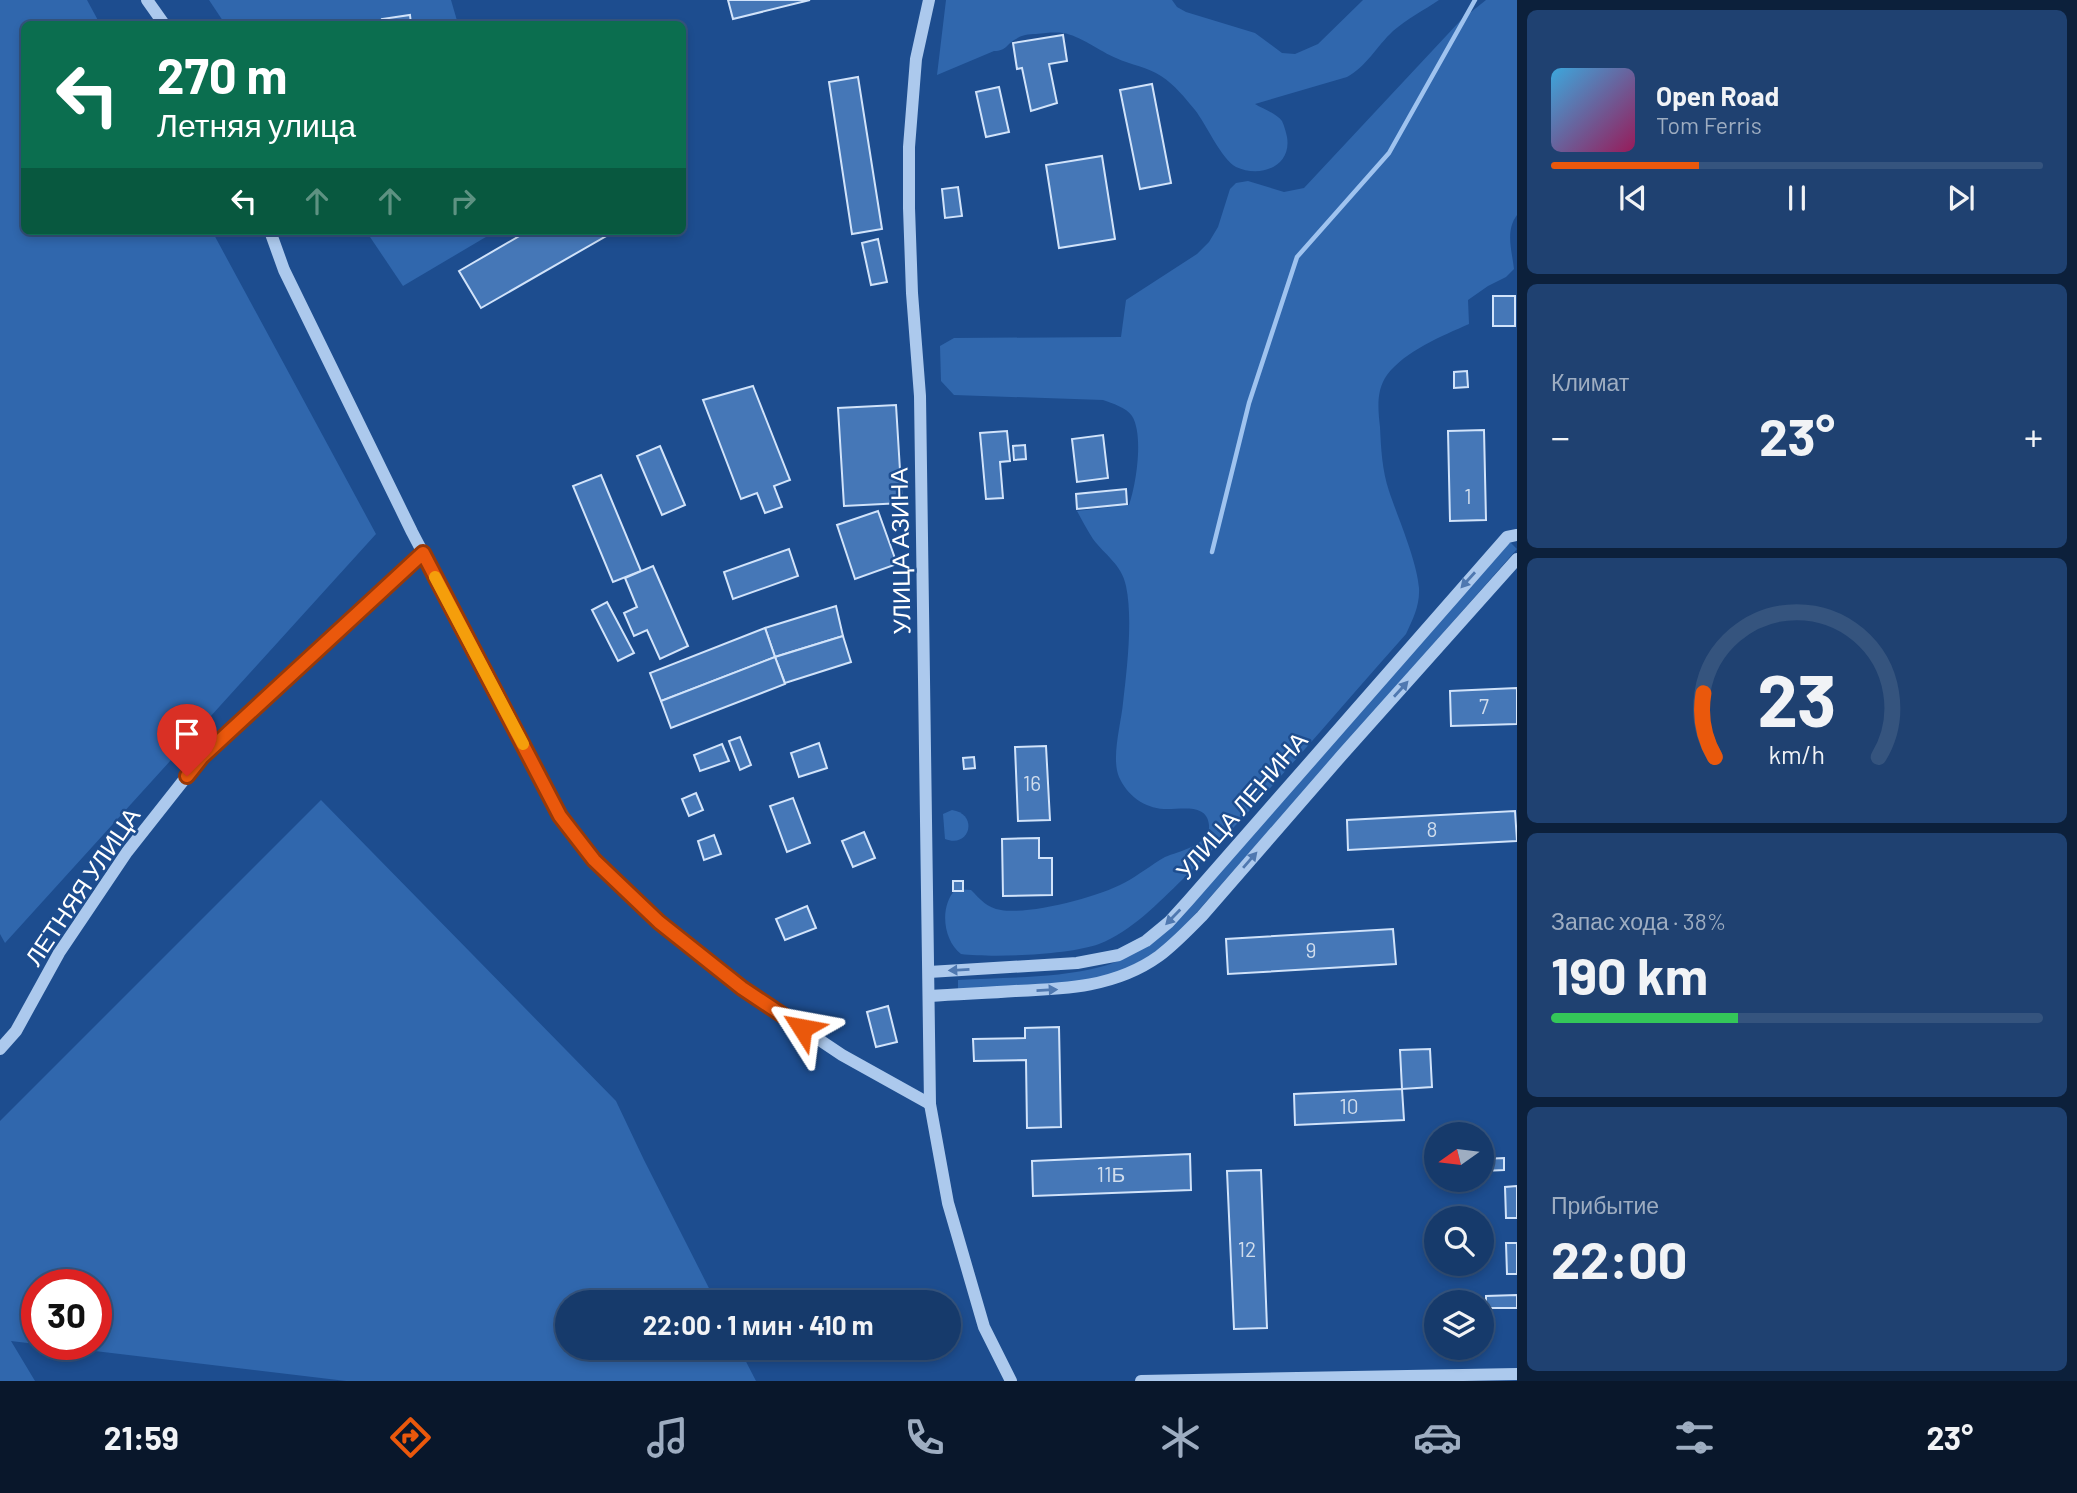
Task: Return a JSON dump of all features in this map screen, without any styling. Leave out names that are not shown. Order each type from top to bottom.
[{"type":"street","points":[[147,0],[162,21]]},
{"type":"street","name":"УЛИЦА АЗИНА","points":[[929,0],[916,59],[909,147],[909,208],[919,396],[930,1104],[948,1203],[984,1327],[1011,1381]]},
{"type":"street","points":[[271,235],[284,270],[423,553],[560,816],[594,860],[659,922],[742,988],[842,1055],[930,1104]]},
{"type":"street","name":"УЛИЦА ЛЕНИНА","points":[[929,972],[1077,963],[1119,955],[1146,941],[1169,922],[1188,901],[1507,537],[1517,536]]},
{"type":"street","name":"ЛЕТНЯЯ УЛИЦА","points":[[0,1049],[16,1031],[59,953],[127,852],[202,757],[423,553]]},
{"type":"street","name":"УЛИЦА ЛЕНИНА","points":[[930,996],[1074,989],[1100,984],[1157,958],[1202,916],[1517,559]]},
{"type":"street","points":[[1141,1381],[1517,1374]]},
{"type":"shaded area","points":[[0,0],[87,0],[98,21],[21,21],[21,235],[214,235],[376,534],[5,943],[0,934]]},
{"type":"shaded area","points":[[209,0],[451,0],[457,21],[223,21]]},
{"type":"shaded area","points":[[946,0],[1172,0],[1186,12],[1255,33],[1282,53],[1295,54],[1318,44],[1363,0],[1439,0],[1393,31],[1366,62],[1347,77],[1255,104],[1282,121],[1287,147],[1285,156],[1279,163],[1255,171],[1236,167],[1231,163],[1195,110],[1166,80],[1151,70],[1116,58],[1069,34],[1023,36],[1002,50],[937,75]]},
{"type":"shaded area","points":[[1486,0],[1517,0],[1517,215],[1510,234],[1514,269],[1506,277],[1468,300],[1469,324],[1425,345],[1404,359],[1387,375],[1381,387],[1379,414],[1385,475],[1418,577],[1417,606],[1406,634],[1241,820],[1154,907],[1123,932],[1099,944],[1069,951],[1011,955],[961,954],[950,940],[945,923],[947,904],[956,889],[971,890],[988,905],[1001,910],[1029,910],[1064,904],[1112,888],[1165,857],[1193,846],[1205,838],[1209,825],[1207,818],[1198,810],[1164,809],[1143,803],[1127,789],[1117,769],[1116,751],[1129,644],[1126,586],[1121,572],[1093,539],[1077,511],[1129,505],[1138,448],[1136,424],[1132,416],[1123,408],[1103,400],[954,395],[941,381],[940,346],[954,338],[1121,337],[1126,300],[1197,254],[1209,242],[1218,227],[1230,189],[1236,183],[1248,181],[1284,192],[1304,188],[1461,20]]},
{"type":"shaded area","points":[[369,235],[489,235],[403,286]]},
{"type":"shaded area","points":[[1510,542],[1517,549],[1198,911],[1164,946],[1121,971],[1087,982],[958,989],[958,980],[1047,976],[1100,967],[1149,944]]},
{"type":"shaded area","points":[[321,800],[616,1101],[710,1290],[555,1290],[555,1360],[745,1360],[756,1381],[346,1381],[112,1353],[112,1269],[21,1269],[21,1342],[11,1341],[35,1381],[0,1381],[0,1121]]},
{"type":"shaded area","points":[[952,810],[966,818],[968,824],[965,835],[954,841],[945,839],[943,814]]},
{"type":"building","points":[[728,0],[810,0],[733,19]]},
{"type":"building","points":[[410,15],[411,21],[382,21]]},
{"type":"building","points":[[1063,35],[1067,61],[1049,64],[1057,103],[1031,111],[1022,68],[1017,69],[1013,43]]},
{"type":"building","points":[[858,77],[882,229],[852,234],[829,82]]},
{"type":"building","points":[[1152,84],[1171,183],[1140,189],[1120,90]]},
{"type":"building","points":[[999,87],[1009,132],[986,137],[976,92]]},
{"type":"building","points":[[1102,156],[1115,239],[1059,248],[1046,165]]},
{"type":"building","points":[[958,187],[962,216],[945,218],[942,189]]},
{"type":"building","points":[[521,235],[608,235],[481,308],[459,271]]},
{"type":"building","points":[[878,239],[887,282],[871,285],[862,243]]},
{"type":"building","points":[[1493,296],[1515,296],[1515,326],[1493,326]]},
{"type":"building","points":[[1467,371],[1468,387],[1454,388],[1454,372]]},
{"type":"building","points":[[753,386],[790,480],[774,486],[782,507],[765,513],[757,493],[741,499],[703,400]]},
{"type":"building","points":[[896,405],[902,503],[844,506],[838,408]]},
{"type":"building","points":[[1484,430],[1486,520],[1450,521],[1448,431]]},
{"type":"building","points":[[1007,431],[1010,461],[1000,462],[1003,498],[986,499],[980,433]]},
{"type":"building","points":[[1103,435],[1108,478],[1077,482],[1072,439]]},
{"type":"building","points":[[1025,445],[1026,459],[1014,460],[1013,446]]},
{"type":"building","points":[[660,446],[685,505],[662,515],[637,456]]},
{"type":"building","points":[[601,475],[641,571],[613,582],[573,486]]},
{"type":"building","points":[[1126,489],[1127,504],[1077,509],[1076,494]]},
{"type":"building","points":[[878,511],[897,564],[855,579],[837,525]]},
{"type":"building","points":[[789,549],[798,576],[733,599],[724,572]]},
{"type":"building","points":[[653,566],[688,646],[660,659],[647,630],[634,636],[624,613],[637,607],[625,578]]},
{"type":"building","points":[[607,602],[634,653],[618,661],[592,610]]},
{"type":"building","points":[[836,606],[843,636],[775,657],[765,628]]},
{"type":"building","points":[[765,628],[775,657],[661,701],[650,673]]},
{"type":"building","points":[[843,636],[851,662],[785,683],[775,657]]},
{"type":"building","points":[[775,657],[785,684],[671,728],[661,701]]},
{"type":"building","points":[[1517,688],[1517,724],[1451,726],[1450,691]]},
{"type":"building","points":[[740,737],[751,765],[740,770],[729,741]]},
{"type":"building","points":[[819,743],[827,768],[799,777],[791,753]]},
{"type":"building","points":[[722,744],[729,761],[700,771],[694,755]]},
{"type":"building","points":[[1046,746],[1050,820],[1018,821],[1015,747]]},
{"type":"building","points":[[974,757],[975,768],[964,769],[963,758]]},
{"type":"building","points":[[696,793],[703,810],[689,816],[682,799]]},
{"type":"building","points":[[793,798],[810,843],[787,852],[770,806]]},
{"type":"building","points":[[1515,811],[1517,841],[1348,850],[1347,820]]},
{"type":"building","points":[[864,832],[875,858],[853,867],[842,841]]},
{"type":"building","points":[[714,835],[721,854],[704,860],[698,841]]},
{"type":"building","points":[[1039,838],[1039,858],[1052,858],[1052,895],[1003,896],[1002,839]]},
{"type":"building","points":[[953,881],[963,881],[963,891],[953,891]]},
{"type":"building","points":[[807,906],[816,928],[785,940],[776,919]]},
{"type":"building","points":[[1393,929],[1396,964],[1228,974],[1226,939]]},
{"type":"building","points":[[888,1006],[897,1042],[876,1047],[867,1012]]},
{"type":"building","points":[[1059,1027],[1061,1127],[1027,1128],[1026,1060],[974,1061],[973,1039],[1025,1038],[1025,1028]]},
{"type":"building","points":[[1430,1049],[1432,1087],[1402,1089],[1400,1050]]},
{"type":"building","points":[[1402,1089],[1404,1120],[1295,1125],[1294,1094]]},
{"type":"building","points":[[1190,1154],[1191,1190],[1033,1196],[1032,1161]]},
{"type":"building","points":[[1494,1158],[1504,1158],[1504,1170],[1494,1170]]},
{"type":"building","points":[[1261,1170],[1267,1328],[1234,1329],[1227,1171]]},
{"type":"building","points":[[1517,1186],[1517,1218],[1506,1218],[1505,1187]]},
{"type":"building","points":[[1506,1243],[1517,1243],[1517,1274],[1507,1274]]},
{"type":"building","points":[[1517,1295],[1517,1308],[1494,1308],[1494,1296]]},
{"type":"waterway","points":[[1212,552],[1249,403],[1297,257],[1389,153],[1475,0]]},
{"type":"slow traffic","points":[[435,577],[523,744]]},
{"type":"route","points":[[187,776],[202,757],[423,553],[560,816],[594,860],[659,922],[742,988],[802,1028]]}]
